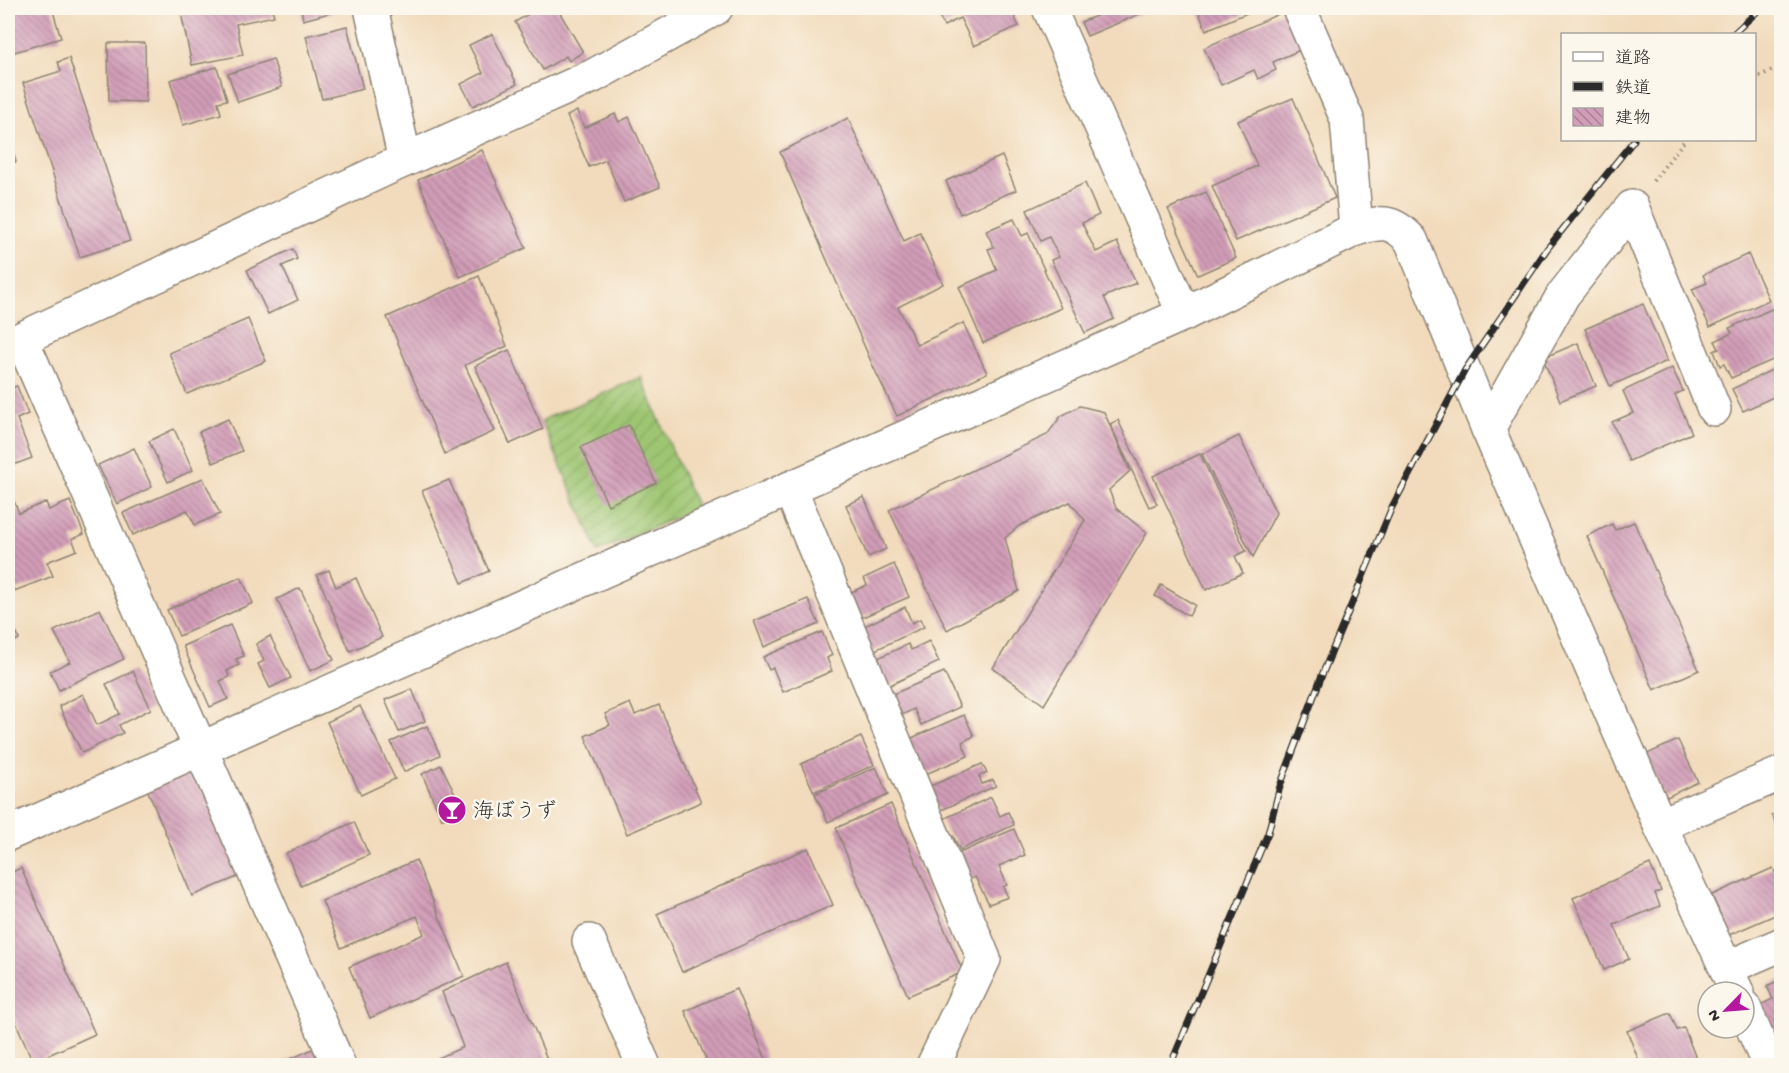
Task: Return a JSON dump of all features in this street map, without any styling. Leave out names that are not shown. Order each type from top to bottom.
[{"type":"street","points":[[371,8],[405,160]]},
{"type":"street","points":[[339,1065],[201,749],[15,343],[405,160],[593,76],[716,8]]},
{"type":"street","points":[[1049,8],[1184,314]]},
{"type":"street","points":[[1299,8],[1347,119],[1356,228]]},
{"type":"street","points":[[1488,429],[1563,295],[1632,207],[1714,410]]},
{"type":"street","points":[[8,834],[1184,314],[1356,228],[1377,222],[1398,226],[1411,240],[1488,429],[1660,825],[1732,980],[1782,944]]},
{"type":"street","points":[[790,488],[984,959],[933,1065]]},
{"type":"street","points":[[1660,825],[1782,772]]},
{"type":"street","points":[[589,941],[644,1065]]},
{"type":"street","points":[[1756,1035],[1769,1065]]},
{"type":"path","points":[[1756,78],[1782,65]]},
{"type":"path","points":[[1632,207],[1684,141]]},
{"type":"green space","points":[[641,377],[697,508],[598,552],[542,422]]},
{"type":"building","points":[[8,8],[52,8],[61,38],[8,54]]},
{"type":"building","points":[[180,8],[272,8],[274,16],[236,24],[243,55],[192,65]]},
{"type":"building","points":[[301,8],[340,8],[341,10],[303,20]]},
{"type":"building","points":[[532,8],[557,8],[583,52],[569,61],[566,56],[543,70],[515,22],[534,11]]},
{"type":"building","points":[[935,8],[1010,8],[1019,26],[974,46],[960,18],[944,26]]},
{"type":"building","points":[[1116,8],[1154,8],[1087,36],[1081,22]]},
{"type":"building","points":[[1197,8],[1259,8],[1206,30]]},
{"type":"building","points":[[1285,11],[1302,49],[1273,62],[1276,70],[1258,79],[1254,70],[1221,85],[1204,48]]},
{"type":"building","points":[[347,26],[363,89],[322,99],[306,36]]},
{"type":"building","points":[[492,34],[517,84],[473,106],[461,84],[483,73],[469,45]]},
{"type":"building","points":[[108,43],[145,43],[146,102],[109,101]]},
{"type":"building","points":[[69,58],[130,241],[80,257],[23,83],[61,71],[58,62]]},
{"type":"building","points":[[273,59],[282,87],[238,102],[228,74]]},
{"type":"building","points":[[217,67],[227,100],[218,102],[221,114],[183,125],[170,80]]},
{"type":"building","points":[[1293,98],[1335,198],[1236,241],[1212,186],[1257,166],[1238,121]]},
{"type":"building","points":[[577,111],[584,128],[615,114],[619,122],[629,117],[660,187],[624,202],[606,160],[589,167],[567,116]]},
{"type":"building","points":[[848,118],[904,241],[920,233],[943,284],[898,307],[917,345],[963,323],[987,373],[897,416],[780,152]]},
{"type":"building","points":[[8,135],[16,162],[8,165]]},
{"type":"building","points":[[482,150],[526,248],[460,277],[418,180]]},
{"type":"building","points":[[1002,156],[1016,190],[960,214],[946,181]]},
{"type":"building","points":[[1085,183],[1099,215],[1082,223],[1096,252],[1117,242],[1136,283],[1104,297],[1114,319],[1085,333],[1051,260],[1059,257],[1049,237],[1041,241],[1027,210]]},
{"type":"building","points":[[1206,192],[1236,258],[1198,275],[1168,209]]},
{"type":"building","points":[[1014,219],[1022,236],[1028,233],[1061,308],[983,343],[959,287],[997,270],[988,249],[994,247],[986,231]]},
{"type":"building","points":[[293,249],[297,259],[282,266],[298,300],[268,314],[247,270]]},
{"type":"building","points":[[1748,254],[1769,300],[1710,327],[1692,289],[1707,283],[1703,275]]},
{"type":"building","points":[[479,276],[507,346],[465,365],[495,431],[445,454],[387,317]]},
{"type":"building","points":[[1643,304],[1667,361],[1610,386],[1585,329]]},
{"type":"building","points":[[1776,307],[1782,320],[1782,356],[1731,378],[1724,364],[1720,366],[1714,351],[1719,349],[1715,341],[1732,333],[1729,328]]},
{"type":"building","points":[[248,319],[266,361],[187,394],[169,353]]},
{"type":"building","points":[[1578,343],[1596,386],[1560,401],[1543,358]]},
{"type":"building","points":[[509,350],[543,429],[510,444],[475,366]]},
{"type":"building","points":[[1782,365],[1782,393],[1743,411],[1732,389]]},
{"type":"building","points":[[1672,368],[1683,391],[1675,395],[1692,433],[1629,461],[1612,422],[1633,413],[1623,391]]},
{"type":"building","points":[[17,386],[28,414],[17,419],[32,458],[8,467],[8,389]]},
{"type":"building","points":[[1080,406],[1104,412],[1130,471],[1109,490],[1116,508],[1147,533],[1044,705],[993,668],[1085,520],[1070,502],[1019,526],[1005,538],[1019,591],[947,630],[889,510],[1047,435],[1061,416]]},
{"type":"building","points":[[228,419],[242,451],[213,463],[199,432]]},
{"type":"building","points":[[1118,420],[1157,504],[1149,507],[1110,424]]},
{"type":"building","points":[[629,425],[656,483],[608,505],[581,447]]},
{"type":"building","points":[[174,429],[193,470],[168,482],[149,441]]},
{"type":"building","points":[[1239,436],[1276,513],[1253,557],[1202,454]]},
{"type":"building","points":[[134,448],[152,487],[117,504],[98,465]]},
{"type":"building","points":[[1200,454],[1246,551],[1235,556],[1243,573],[1206,590],[1153,476]]},
{"type":"building","points":[[203,478],[220,514],[195,525],[187,510],[133,535],[123,513]]},
{"type":"building","points":[[449,480],[489,571],[462,583],[422,491]]},
{"type":"building","points":[[864,497],[886,549],[868,557],[846,505]]},
{"type":"building","points":[[13,499],[19,513],[46,502],[49,510],[70,501],[84,534],[72,539],[77,550],[47,562],[53,576],[14,591],[8,574],[8,501]]},
{"type":"building","points":[[1634,522],[1699,670],[1654,690],[1587,536],[1612,524],[1615,530]]},
{"type":"building","points":[[894,564],[909,597],[856,620],[845,595],[867,585],[864,578]]},
{"type":"building","points":[[329,570],[336,587],[356,578],[382,637],[350,651],[317,575]]},
{"type":"building","points":[[241,577],[253,603],[179,636],[167,610]]},
{"type":"building","points":[[1161,585],[1195,605],[1189,616],[1155,596]]},
{"type":"building","points":[[300,588],[334,660],[310,671],[277,599]]},
{"type":"building","points":[[808,599],[819,624],[764,647],[754,621]]},
{"type":"building","points":[[905,607],[912,623],[920,619],[924,627],[871,652],[860,628]]},
{"type":"building","points":[[100,609],[124,659],[59,690],[50,671],[70,662],[54,631]]},
{"type":"building","points":[[8,614],[19,639],[8,645]]},
{"type":"building","points":[[230,625],[244,656],[236,659],[239,665],[227,671],[229,677],[220,681],[228,699],[210,707],[183,646]]},
{"type":"building","points":[[822,632],[832,655],[827,658],[832,671],[783,692],[773,668],[769,670],[763,657]]},
{"type":"building","points":[[270,636],[291,678],[270,688],[258,664],[264,661],[256,644]]},
{"type":"building","points":[[929,641],[939,662],[888,686],[876,659],[908,644],[911,650]]},
{"type":"building","points":[[133,671],[151,709],[119,725],[123,733],[82,753],[59,706],[83,694],[97,725],[120,714],[106,684]]},
{"type":"building","points":[[944,672],[960,707],[921,725],[914,709],[900,716],[891,695]]},
{"type":"building","points":[[412,689],[425,721],[399,732],[385,700]]},
{"type":"building","points":[[630,703],[635,715],[659,705],[701,802],[627,834],[585,736],[610,725],[605,714]]},
{"type":"building","points":[[360,706],[395,779],[361,795],[327,722]]},
{"type":"building","points":[[964,715],[974,736],[962,742],[968,756],[921,776],[905,741]]},
{"type":"building","points":[[427,726],[440,755],[404,772],[391,742]]},
{"type":"building","points":[[861,737],[874,765],[814,792],[801,764]]},
{"type":"building","points":[[1678,740],[1698,782],[1665,798],[1645,755]]},
{"type":"building","points":[[982,764],[987,773],[979,776],[982,784],[993,780],[996,786],[939,811],[928,787]]},
{"type":"building","points":[[201,765],[247,873],[192,896],[147,789]]},
{"type":"building","points":[[441,765],[463,810],[442,819],[422,774]]},
{"type":"building","points":[[876,767],[888,795],[828,822],[815,794]]},
{"type":"building","points":[[991,797],[1000,816],[1008,812],[1014,825],[960,850],[941,820]]},
{"type":"building","points":[[891,804],[963,972],[908,996],[836,828]]},
{"type":"building","points":[[1782,811],[1782,837],[1772,815]]},
{"type":"building","points":[[354,822],[369,855],[301,886],[286,853]]},
{"type":"building","points":[[1014,829],[1025,855],[999,866],[1007,885],[1003,887],[1008,897],[989,904],[975,877],[966,881],[955,855]]},
{"type":"building","points":[[808,848],[833,905],[682,972],[657,914]]},
{"type":"building","points":[[416,860],[464,976],[370,1018],[349,967],[424,934],[417,916],[341,948],[322,901]]},
{"type":"building","points":[[1650,864],[1661,891],[1655,893],[1660,906],[1614,925],[1629,959],[1604,970],[1573,898]]},
{"type":"building","points":[[21,868],[95,1034],[33,1062],[8,1004],[8,874]]},
{"type":"building","points":[[1773,868],[1782,887],[1782,912],[1729,935],[1712,895]]},
{"type":"building","points":[[506,962],[550,1066],[442,1066],[438,1058],[463,1047],[442,992]]},
{"type":"building","points":[[1782,979],[1782,1050],[1779,1051],[1758,1006],[1773,999],[1767,986]]},
{"type":"building","points":[[736,989],[769,1066],[709,1066],[685,1011]]},
{"type":"building","points":[[1670,1013],[1677,1030],[1684,1028],[1699,1066],[1641,1066],[1627,1031]]},
{"type":"building","points":[[319,1046],[328,1066],[275,1066]]},
{"type":"railway","points":[[1734,33],[1761,8]]},
{"type":"railway","points":[[1170,1066],[1268,833],[1280,786],[1322,675],[1392,507],[1465,370],[1547,249],[1633,141]]},
{"type":"place","name":"海ぼうず","points":[[452,810]]}]
